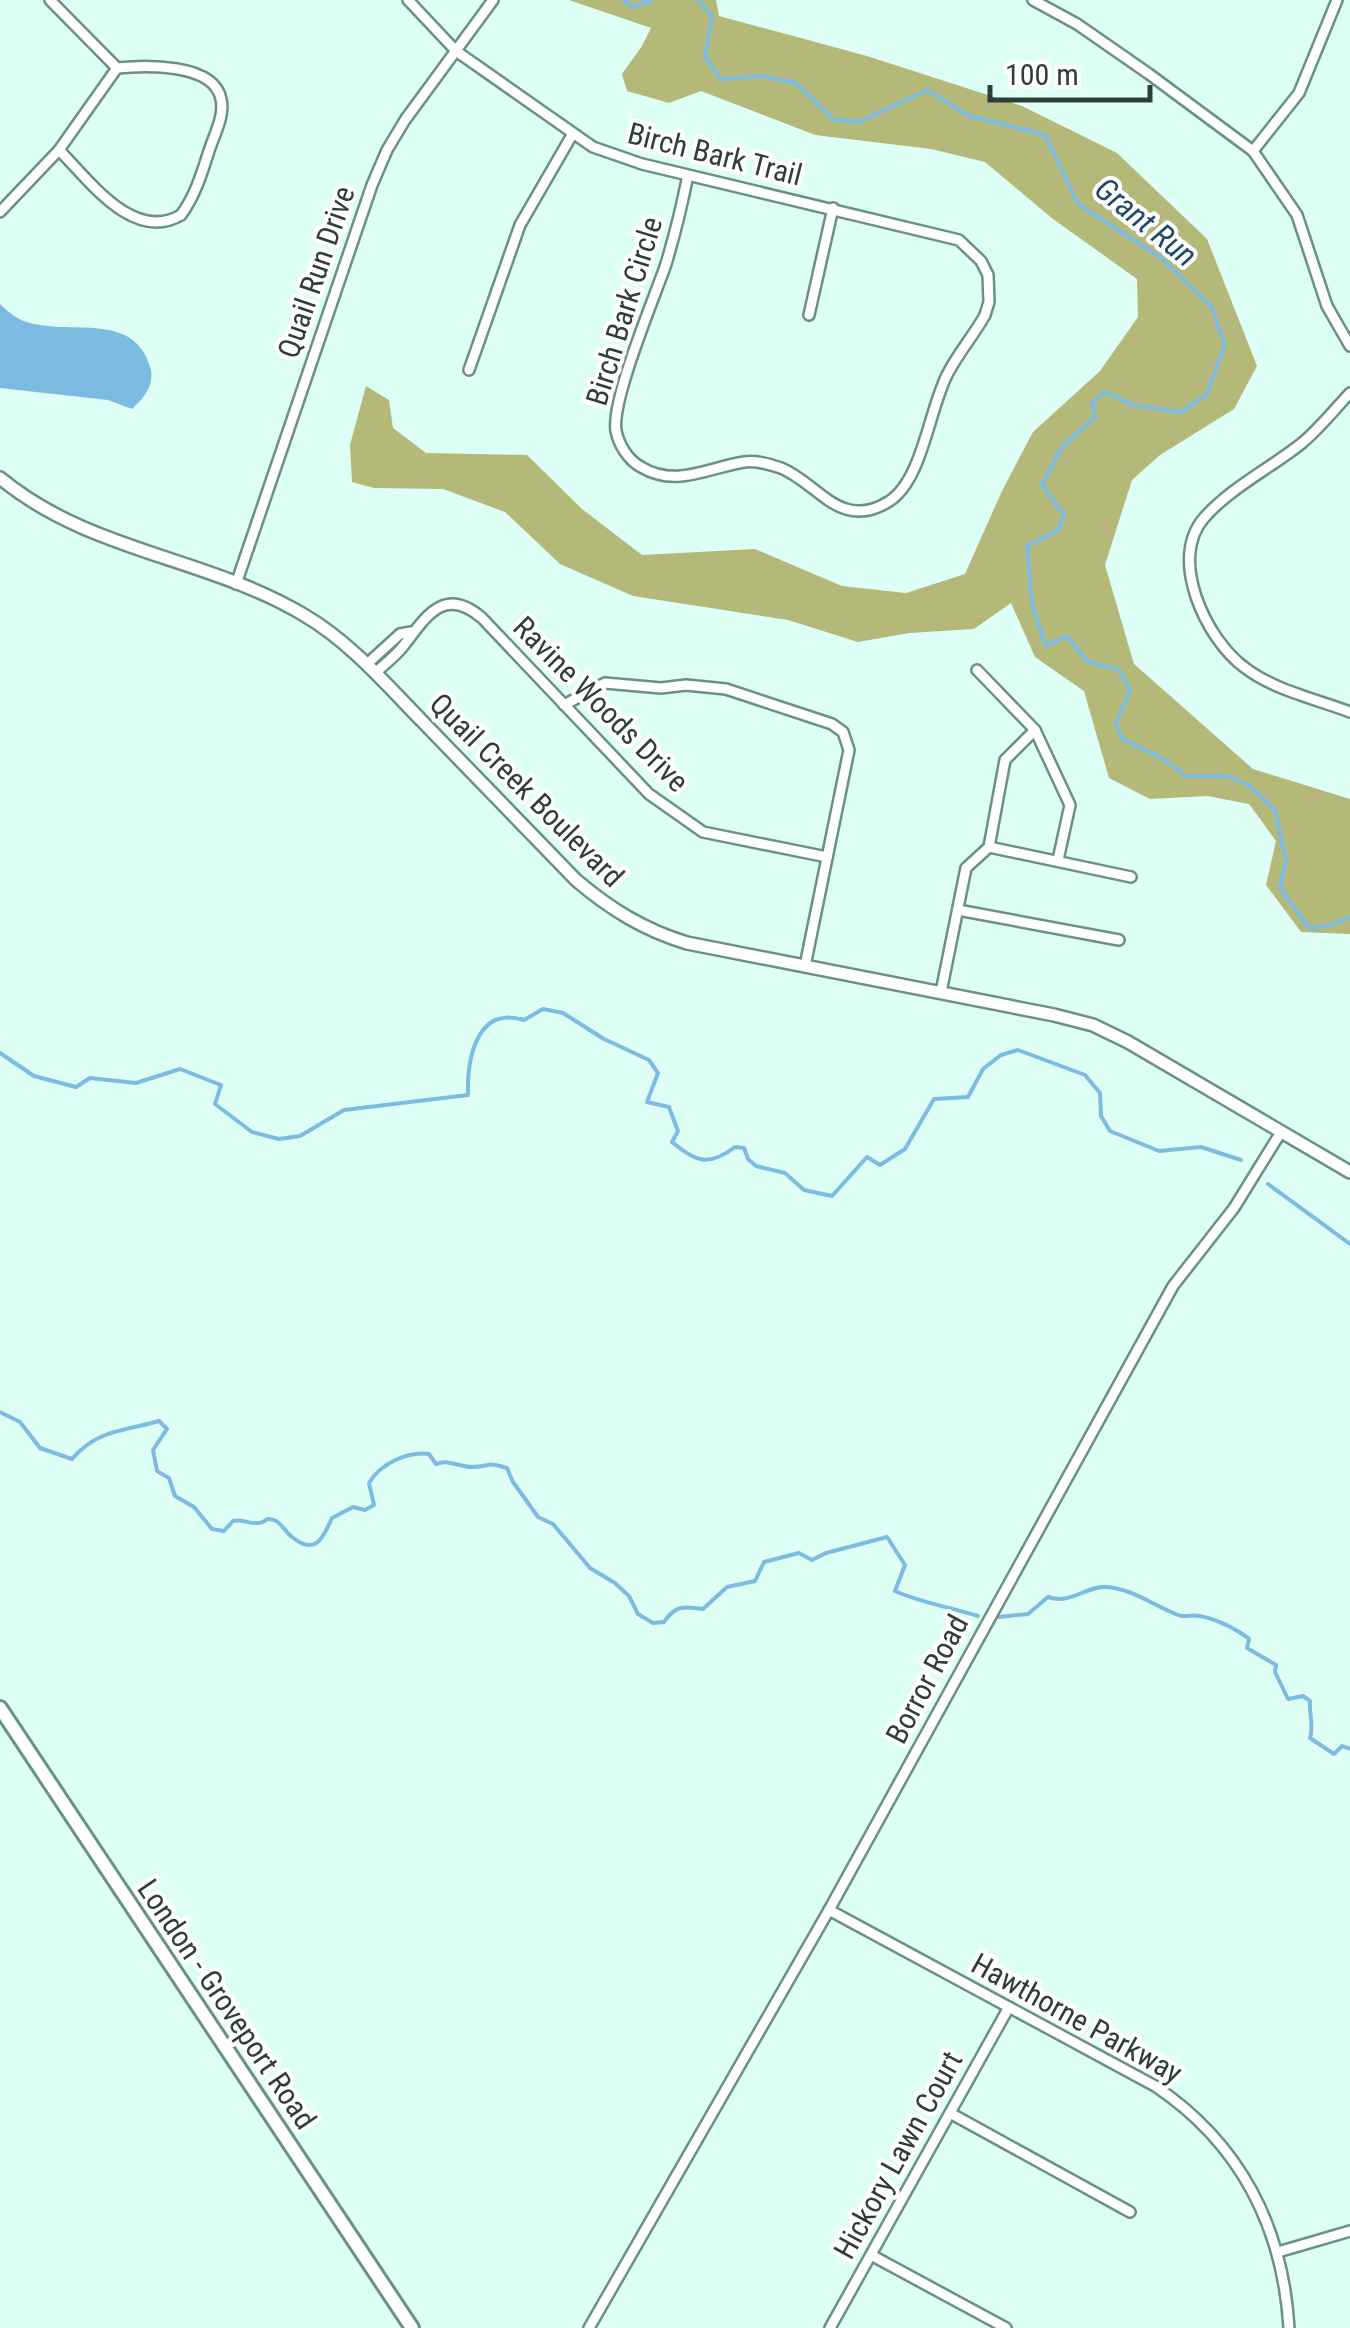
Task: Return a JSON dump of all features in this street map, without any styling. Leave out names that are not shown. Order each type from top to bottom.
[{"type":"main road","name":"London - Groveport Road","points":[[0,1708],[412,2328]]},
{"type":"street","points":[[50,0],[118,68],[158,66],[208,80],[222,100],[222,113],[198,182],[181,215],[157,224],[126,213],[58,150]]},
{"type":"street","name":"Birch Bark Trail","points":[[408,0],[456,51],[572,135],[617,157],[945,234],[972,249],[988,275],[990,290],[978,327]]},
{"type":"street","name":"Quail Run Drive","points":[[236,584],[387,150],[493,0]]},
{"type":"street","points":[[1033,0],[1052,4],[1253,151],[1297,215],[1326,306],[1350,346]]},
{"type":"street","points":[[1253,151],[1299,93],[1337,0]]},
{"type":"street","points":[[0,212],[58,150],[118,68]]},
{"type":"street","points":[[469,370],[520,225],[572,135]]},
{"type":"street","name":"Birch Bark Circle","points":[[688,175],[666,261],[615,417],[622,448],[632,462],[645,470],[674,478],[747,462],[764,463],[798,477],[828,502],[844,508],[874,508],[901,492],[910,478],[936,399],[978,327]]},
{"type":"street","points":[[808,314],[833,208]]},
{"type":"street","points":[[1350,393],[1304,441],[1206,515],[1193,537],[1188,561],[1196,596],[1223,646],[1243,667],[1268,682],[1350,712]]},
{"type":"street","name":"Quail Creek Boulevard","points":[[0,478],[74,526],[236,584],[302,613],[371,669],[576,880],[636,924],[687,943],[1092,1025],[1128,1042],[1280,1132]]},
{"type":"street","name":"Ravine Woods Drive","points":[[371,669],[407,643],[411,632],[443,605],[470,608],[649,794],[689,825],[703,832],[828,857]]},
{"type":"street","points":[[977,670],[1035,730],[1070,805],[1058,860]]},
{"type":"street","points":[[564,705],[604,683],[660,688],[686,685],[726,689],[832,724],[843,732],[849,750],[806,966]]},
{"type":"street","points":[[941,992],[966,868],[989,847],[1004,760],[1035,730]]},
{"type":"street","points":[[989,847],[1131,877]]},
{"type":"street","points":[[958,910],[1119,940]]},
{"type":"street","points":[[1280,1132],[1350,1172]]},
{"type":"street","name":"Borror Road","points":[[590,2328],[829,1910],[1174,1286],[1234,1208],[1280,1132]]},
{"type":"street","name":"Hawthorne Parkway","points":[[829,1910],[1154,2086],[1192,2113],[1217,2138],[1261,2204],[1286,2284],[1289,2328]]},
{"type":"street","name":"Hickory Lawn Court","points":[[830,2328],[1009,2007]]},
{"type":"street","points":[[950,2113],[1130,2212]]},
{"type":"street","points":[[1278,2252],[1350,2231]]},
{"type":"street","points":[[871,2254],[1006,2328]]},
{"type":"green space","points":[[569,0],[716,0],[719,16],[867,56],[1022,106],[1117,153],[1207,239],[1257,366],[1234,409],[1160,455],[1132,480],[1105,565],[1134,664],[1253,769],[1350,799],[1350,934],[1301,932],[1266,885],[1276,841],[1249,804],[1207,796],[1150,799],[1109,778],[1084,691],[1035,657],[1011,603],[974,629],[909,633],[858,642],[788,620],[633,596],[560,564],[505,512],[443,489],[374,488],[352,482],[350,445],[366,386],[389,400],[393,428],[426,453],[527,455],[582,509],[642,555],[755,549],[842,586],[906,593],[965,574],[1033,432],[1100,371],[1138,317],[1137,279],[1053,219],[985,162],[931,149],[815,135],[701,91],[669,103],[627,91],[622,74],[651,28]]},
{"type":"water","points":[[0,304],[28,323],[121,333],[144,353],[151,370],[147,392],[132,409],[108,400],[0,388]]},
{"type":"waterway","name":"Grant Run","points":[[624,0],[633,7],[652,0]]},
{"type":"waterway","name":"Grant Run","points":[[698,0],[712,16],[705,57],[721,79],[762,76],[796,83],[833,119],[859,122],[927,90],[967,115],[1045,135],[1078,204],[1160,257],[1211,306],[1225,345],[1206,395],[1181,412],[1132,405],[1105,392],[1092,403],[1095,417],[1062,447],[1042,485],[1064,515],[1058,530],[1027,546],[1032,605],[1046,646],[1067,636],[1087,661],[1119,670],[1130,690],[1116,724],[1122,739],[1162,758],[1186,776],[1226,776],[1247,784],[1275,810],[1286,859],[1280,888],[1309,928],[1350,917]]},
{"type":"waterway","points":[[0,1053],[34,1076],[76,1087],[90,1078],[136,1083],[180,1069],[221,1085],[215,1104],[252,1132],[279,1139],[300,1136],[344,1110],[468,1095],[473,1052],[485,1028],[508,1017],[524,1020],[543,1009],[563,1013],[604,1039],[649,1060],[658,1073],[647,1102],[669,1107],[678,1131],[672,1142],[681,1149],[703,1160],[735,1147],[744,1148],[756,1166],[785,1173],[804,1190],[832,1196],[867,1157],[880,1165],[905,1149],[934,1099],[968,1097],[983,1069],[1001,1055],[1018,1050],[1085,1075],[1100,1093],[1101,1116],[1110,1131],[1159,1151],[1201,1147],[1241,1160]]},
{"type":"waterway","points":[[1268,1184],[1350,1244]]},
{"type":"waterway","points":[[0,1412],[20,1422],[40,1448],[72,1459],[102,1436],[159,1421],[167,1429],[153,1450],[157,1471],[169,1478],[175,1496],[194,1507],[212,1529],[224,1531],[233,1521],[258,1523],[270,1519],[307,1545],[318,1542],[332,1518],[353,1507],[365,1510],[374,1505],[369,1483],[380,1470],[403,1457],[429,1454],[436,1464],[507,1468],[538,1517],[553,1524],[590,1568],[615,1583],[629,1596],[638,1614],[653,1623],[664,1622],[681,1608],[703,1609],[727,1587],[755,1581],[764,1562],[799,1553],[812,1560],[887,1537],[905,1565],[895,1591],[978,1616]]},
{"type":"waterway","points":[[999,1617],[1028,1614],[1048,1597],[1064,1599],[1107,1587],[1134,1594],[1178,1615],[1213,1619],[1244,1635],[1249,1639],[1247,1648],[1276,1665],[1275,1672],[1288,1699],[1303,1696],[1310,1701],[1310,1738],[1334,1754],[1342,1746],[1350,1749]]}]
